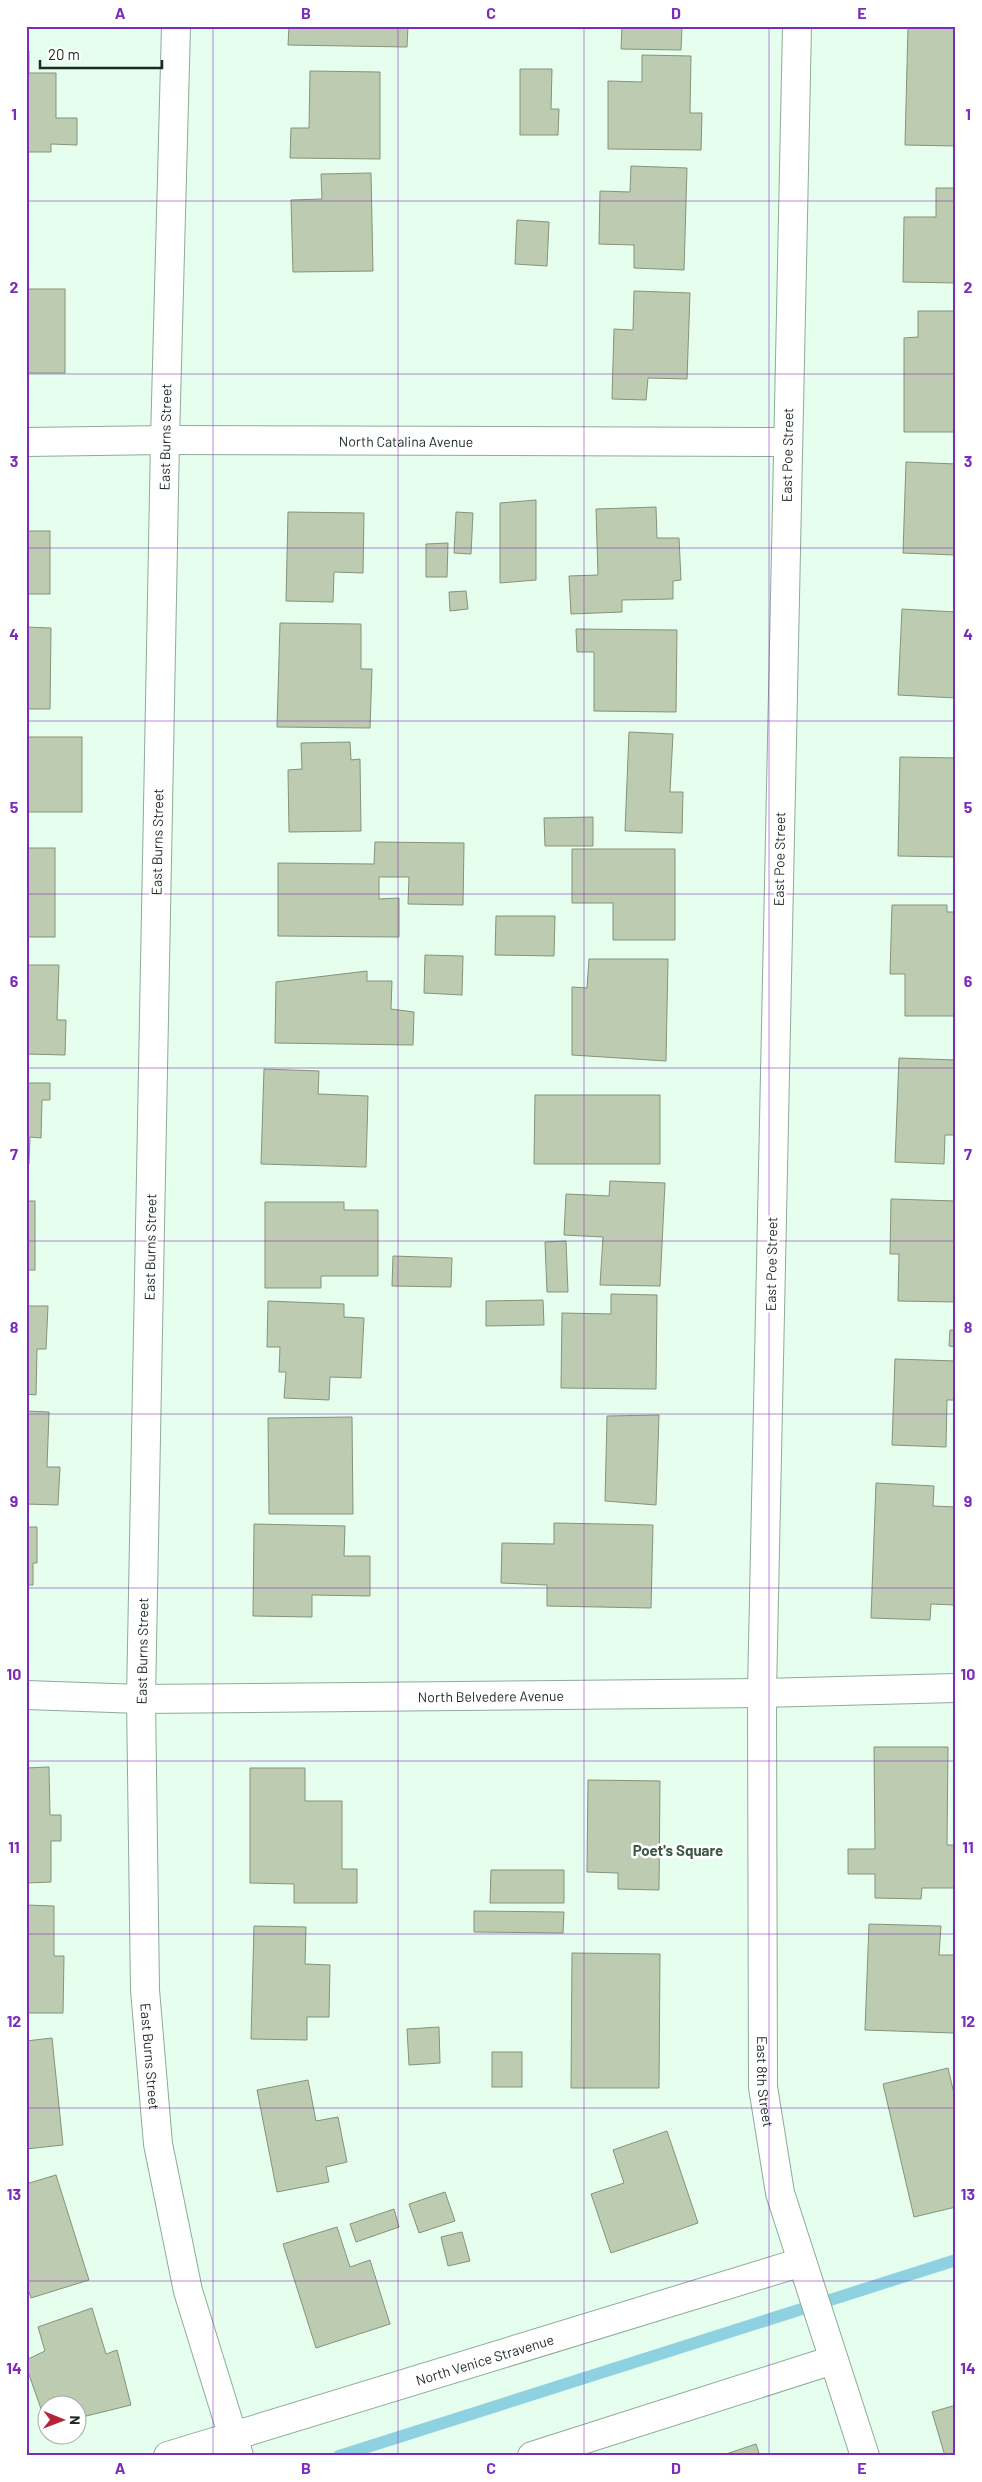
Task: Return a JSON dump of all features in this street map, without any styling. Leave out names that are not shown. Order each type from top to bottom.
[{"type":"street","name":"East Burns Street","points":[[176,26],[165,440],[141,1699],[145,1990],[158,2144],[188,2291],[235,2446]]},
{"type":"street","name":"East Poe Street","points":[[762,1693],[797,26]]},
{"type":"street","name":"North Catalina Avenue","points":[[26,442],[165,440],[787,442]]},
{"type":"street","name":"North Belvedere Avenue","points":[[26,1695],[141,1699],[762,1693],[956,1688]]},
{"type":"street","name":"East 8th Street","points":[[762,1693],[764,2087],[780,2193],[865,2456]]},
{"type":"street","name":"North Venice Stravenue","points":[[168,2456],[235,2446],[802,2262]]},
{"type":"street","points":[[532,2456],[833,2360]]},
{"type":"building","points":[[289,26],[408,26],[407,47],[288,45]]},
{"type":"building","points":[[622,26],[682,26],[681,50],[621,49]]},
{"type":"building","points":[[908,26],[956,26],[956,146],[905,145]]},
{"type":"building","points":[[26,51],[29,51],[29,73],[56,73],[56,118],[77,118],[77,145],[51,144],[51,152],[26,152]]},
{"type":"building","points":[[642,55],[691,56],[690,113],[702,113],[701,150],[608,149],[608,81],[642,82]]},
{"type":"building","points":[[520,69],[552,69],[551,109],[559,109],[558,135],[520,135]]},
{"type":"building","points":[[310,71],[380,72],[380,159],[290,158],[291,128],[309,128]]},
{"type":"building","points":[[631,166],[687,168],[684,270],[634,268],[634,245],[599,244],[600,191],[630,192]]},
{"type":"building","points":[[371,173],[373,271],[293,272],[291,200],[322,199],[321,174]]},
{"type":"building","points":[[936,188],[956,188],[956,283],[903,282],[904,217],[936,217]]},
{"type":"building","points":[[517,220],[549,222],[547,266],[515,264]]},
{"type":"building","points":[[26,289],[65,289],[65,373],[26,373]]},
{"type":"building","points":[[634,291],[690,293],[687,379],[648,378],[646,400],[612,399],[614,329],[633,330]]},
{"type":"building","points":[[918,311],[956,311],[956,432],[904,432],[904,338],[918,337]]},
{"type":"building","points":[[906,462],[956,464],[956,555],[903,553]]},
{"type":"building","points":[[536,500],[536,580],[500,583],[500,503]]},
{"type":"building","points":[[656,507],[657,538],[679,538],[681,580],[673,581],[673,599],[622,600],[622,612],[571,614],[569,576],[598,575],[596,509]]},
{"type":"building","points":[[288,512],[364,513],[363,573],[334,572],[333,602],[286,601]]},
{"type":"building","points":[[456,512],[473,513],[471,554],[454,553]]},
{"type":"building","points":[[26,531],[50,531],[50,594],[26,594]]},
{"type":"building","points":[[448,543],[447,577],[426,577],[426,544]]},
{"type":"building","points":[[466,591],[468,609],[450,611],[449,592]]},
{"type":"building","points":[[902,609],[956,612],[956,698],[898,695]]},
{"type":"building","points":[[280,623],[361,624],[361,669],[372,669],[370,728],[277,727]]},
{"type":"building","points":[[26,627],[51,628],[50,709],[26,709]]},
{"type":"building","points":[[576,629],[677,630],[676,712],[594,711],[594,652],[577,652]]},
{"type":"building","points":[[629,732],[673,734],[670,792],[683,792],[682,833],[625,831]]},
{"type":"building","points":[[26,737],[82,737],[82,812],[26,812]]},
{"type":"building","points":[[350,742],[351,760],[360,759],[361,831],[289,832],[288,770],[302,769],[301,743]]},
{"type":"building","points":[[900,757],[956,758],[956,857],[898,856]]},
{"type":"building","points":[[593,817],[593,846],[545,846],[544,818]]},
{"type":"building","points":[[375,842],[464,843],[463,905],[408,904],[409,877],[379,877],[379,899],[399,898],[399,937],[278,936],[278,863],[374,864]]},
{"type":"building","points":[[26,848],[55,848],[55,937],[26,937]]},
{"type":"building","points":[[572,849],[675,849],[675,940],[613,940],[613,903],[572,903]]},
{"type":"building","points":[[892,905],[947,905],[947,912],[956,912],[956,1016],[905,1016],[905,974],[890,974]]},
{"type":"building","points":[[496,916],[555,916],[554,956],[495,955]]},
{"type":"building","points":[[425,955],[463,956],[462,995],[424,993]]},
{"type":"building","points":[[589,959],[668,959],[666,1061],[572,1055],[572,987],[587,988]]},
{"type":"building","points":[[26,965],[59,965],[57,1020],[66,1020],[65,1055],[26,1054]]},
{"type":"building","points":[[367,971],[367,981],[392,981],[391,1009],[414,1012],[413,1045],[275,1043],[276,982]]},
{"type":"building","points":[[899,1058],[956,1060],[956,1135],[945,1135],[944,1164],[895,1162]]},
{"type":"building","points":[[264,1069],[319,1071],[318,1094],[368,1096],[366,1167],[261,1164]]},
{"type":"building","points":[[26,1083],[50,1083],[50,1100],[42,1100],[41,1138],[30,1137],[29,1164],[26,1164]]},
{"type":"building","points":[[535,1095],[660,1095],[660,1164],[534,1164]]},
{"type":"building","points":[[610,1181],[665,1183],[660,1286],[600,1285],[603,1237],[564,1235],[566,1194],[609,1196]]},
{"type":"building","points":[[891,1199],[956,1201],[956,1302],[898,1301],[899,1254],[890,1254]]},
{"type":"building","points":[[26,1201],[35,1201],[35,1270],[26,1270]]},
{"type":"building","points":[[265,1202],[344,1202],[344,1210],[378,1210],[378,1276],[321,1276],[321,1288],[265,1288]]},
{"type":"building","points":[[566,1241],[568,1292],[547,1292],[545,1242]]},
{"type":"building","points":[[393,1256],[452,1258],[451,1287],[392,1286]]},
{"type":"building","points":[[611,1294],[657,1295],[656,1389],[561,1388],[562,1313],[611,1314]]},
{"type":"building","points":[[543,1300],[544,1325],[486,1326],[486,1301]]},
{"type":"building","points":[[268,1301],[344,1304],[344,1317],[364,1318],[361,1378],[330,1377],[329,1400],[284,1398],[286,1372],[279,1372],[280,1347],[267,1347]]},
{"type":"building","points":[[26,1306],[48,1306],[46,1349],[37,1349],[36,1395],[26,1394]]},
{"type":"building","points":[[950,1330],[956,1330],[956,1347],[949,1346]]},
{"type":"building","points":[[895,1359],[956,1361],[956,1400],[947,1400],[946,1447],[892,1445]]},
{"type":"building","points":[[26,1411],[49,1412],[47,1467],[60,1467],[58,1505],[26,1504]]},
{"type":"building","points":[[659,1415],[656,1505],[605,1501],[607,1416]]},
{"type":"building","points":[[352,1417],[353,1514],[269,1514],[268,1418]]},
{"type":"building","points":[[876,1483],[934,1486],[933,1506],[956,1507],[956,1605],[931,1604],[930,1620],[871,1618]]},
{"type":"building","points":[[554,1523],[653,1525],[651,1608],[547,1606],[547,1585],[501,1583],[502,1543],[554,1544]]},
{"type":"building","points":[[254,1524],[345,1526],[344,1556],[370,1556],[370,1596],[312,1595],[312,1617],[253,1616]]},
{"type":"building","points":[[26,1527],[37,1527],[37,1563],[33,1563],[33,1585],[26,1585]]},
{"type":"building","points":[[874,1747],[948,1747],[947,1845],[956,1845],[956,1888],[922,1888],[921,1899],[875,1898],[875,1874],[848,1874],[848,1849],[875,1849]]},
{"type":"building","points":[[49,1767],[50,1815],[61,1815],[61,1841],[51,1841],[51,1882],[26,1883],[26,1768]]},
{"type":"building","points":[[250,1768],[305,1768],[305,1801],[342,1801],[342,1869],[357,1869],[357,1903],[294,1903],[294,1884],[250,1883]]},
{"type":"building","points":[[588,1780],[660,1781],[659,1890],[618,1889],[618,1873],[587,1872]]},
{"type":"building","points":[[491,1870],[564,1870],[564,1903],[490,1903]]},
{"type":"building","points":[[26,1905],[54,1906],[54,1956],[64,1956],[63,2013],[26,2013]]},
{"type":"building","points":[[474,1911],[564,1912],[563,1933],[474,1932]]},
{"type":"building","points":[[869,1924],[941,1926],[939,1955],[956,1955],[954,2033],[865,2030]]},
{"type":"building","points":[[254,1926],[306,1927],[305,1964],[330,1965],[329,2017],[307,2017],[307,2040],[251,2039]]},
{"type":"building","points":[[572,1953],[660,1954],[659,2088],[571,2088]]},
{"type":"building","points":[[439,2027],[440,2063],[409,2065],[407,2029]]},
{"type":"building","points":[[52,2038],[63,2145],[26,2149],[26,2041]]},
{"type":"building","points":[[492,2052],[522,2052],[522,2087],[492,2087]]},
{"type":"building","points":[[948,2068],[956,2102],[956,2207],[914,2217],[883,2084]]},
{"type":"building","points":[[308,2080],[316,2121],[338,2117],[347,2162],[326,2167],[329,2182],[277,2192],[257,2090]]},
{"type":"building","points":[[667,2131],[698,2223],[611,2253],[591,2194],[624,2183],[613,2150]]},
{"type":"building","points":[[56,2175],[89,2280],[31,2298],[26,2282],[26,2184]]},
{"type":"building","points":[[445,2192],[455,2221],[419,2233],[409,2204]]},
{"type":"building","points":[[394,2209],[399,2227],[356,2242],[350,2224]]},
{"type":"building","points":[[337,2227],[350,2267],[370,2260],[390,2324],[316,2348],[283,2244]]},
{"type":"building","points":[[462,2232],[470,2261],[448,2266],[441,2237]]},
{"type":"building","points":[[92,2308],[106,2354],[117,2350],[131,2405],[88,2416],[88,2394],[38,2394],[38,2400],[26,2366],[26,2360],[45,2351],[38,2327]]},
{"type":"building","points":[[956,2405],[956,2456],[945,2456],[932,2412]]},
{"type":"building","points":[[756,2444],[760,2456],[720,2456]]},
{"type":"waterway","points":[[339,2456],[956,2260]]},
{"type":"district","name":"Poet's Square","points":[[678,1850]]}]
